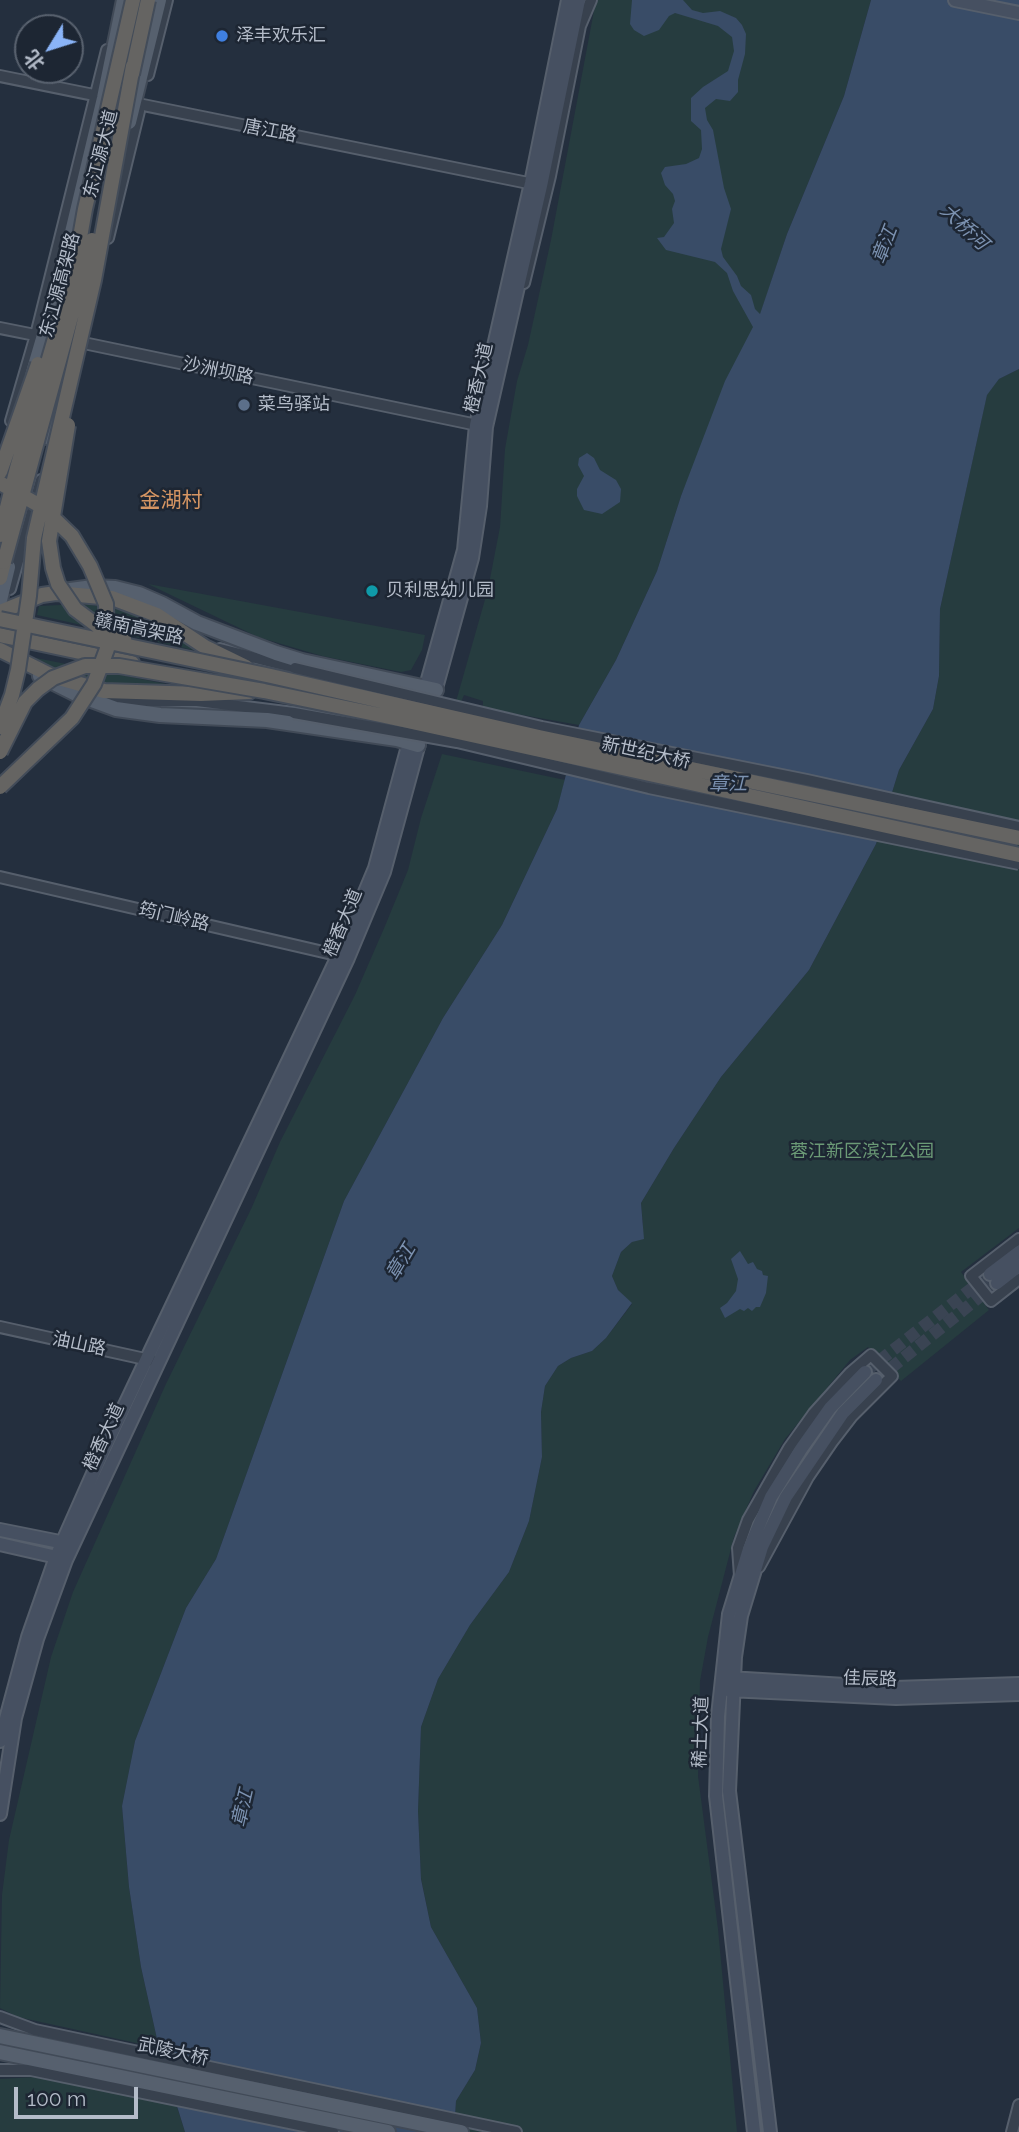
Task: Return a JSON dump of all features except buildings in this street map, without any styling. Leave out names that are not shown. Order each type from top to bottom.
[{"type":"highway","name":"东江源高架路","points":[[0,535],[17,468],[74,277],[85,209],[133,0]]},
{"type":"highway","name":"东江源高架路","points":[[0,578],[83,279],[148,0]]},
{"type":"highway","points":[[0,727],[18,670],[34,538],[94,280],[133,66]]},
{"type":"highway","points":[[0,472],[43,351],[85,209]]},
{"type":"highway","points":[[78,342],[65,449],[49,541],[58,584],[66,598],[89,620],[118,637],[271,676]]},
{"type":"highway","points":[[0,483],[42,506],[72,536],[90,566],[106,604],[107,649],[94,684],[78,711],[0,786]]},
{"type":"highway","points":[[56,593],[112,598],[132,605],[157,615],[205,647],[238,664],[271,676]]},
{"type":"highway","name":"赣南高架路","points":[[1,610],[115,644],[271,676]]},
{"type":"highway","name":"赣南高架路","points":[[0,635],[264,691]]},
{"type":"highway","points":[[0,644],[26,650],[121,661]]},
{"type":"highway","points":[[0,651],[52,676],[104,691],[201,694],[264,691]]},
{"type":"highway","points":[[0,752],[25,702],[53,678],[85,666],[119,666],[264,691]]},
{"type":"highway","name":"新世纪大桥","points":[[271,676],[539,737],[1019,838]]},
{"type":"highway","name":"新世纪大桥","points":[[264,691],[1019,855]]},
{"type":"main road","name":"东江源大道","points":[[0,489],[39,336],[62,274],[122,0]]},
{"type":"main road","name":"东江源大道","points":[[1,610],[20,518],[78,342],[137,104],[159,0]]},
{"type":"main road","name":"橙香大道","points":[[481,426],[505,342],[568,0]]},
{"type":"main road","name":"橙香大道","points":[[0,1741],[28,1637],[61,1558],[344,956],[374,868],[472,558],[480,506],[481,426],[579,0]]},
{"type":"main road","points":[[955,0],[1019,13]]},
{"type":"main road","points":[[1,610],[42,595],[93,587],[115,588],[162,604],[197,622],[276,653],[431,688]]},
{"type":"main road","points":[[21,666],[68,691],[116,709],[160,715],[267,720],[397,739],[414,744]]},
{"type":"main road","points":[[1019,1252],[994,1278],[1019,1266]]},
{"type":"main road","name":"稀土大道","points":[[754,2132],[716,1796],[727,1684],[735,1657],[741,1616],[762,1548],[786,1497],[870,1376],[830,1408],[771,1497],[749,1549],[729,1614],[727,1684],[729,1791],[771,2132]]},
{"type":"main road","points":[[0,1530],[68,1544]]},
{"type":"main road","points":[[0,1544],[61,1558]]},
{"type":"main road","name":"橙香大道","points":[[0,1814],[1,1791],[15,1718],[61,1558]]},
{"type":"main road","name":"佳辰路","points":[[727,1684],[895,1688],[1019,1684]]},
{"type":"main road","name":"佳辰路","points":[[727,1684],[897,1698],[1019,1694]]},
{"type":"main road","name":"武陵大桥","points":[[0,2036],[461,2132]]},
{"type":"main road","name":"武陵大桥","points":[[0,2052],[388,2132]]},
{"type":"street","points":[[137,104],[167,0]]},
{"type":"street","points":[[505,342],[531,261],[580,26],[591,0]]},
{"type":"street","name":"唐江路","points":[[0,76],[536,184]]},
{"type":"street","points":[[0,328],[39,336],[0,462]]},
{"type":"street","name":"沙洲坝路","points":[[78,342],[481,426]]},
{"type":"street","points":[[115,588],[160,607],[187,624],[204,640],[225,651],[542,727],[807,779],[1019,827]]},
{"type":"street","points":[[0,629],[1,610]]},
{"type":"street","points":[[0,651],[21,666],[67,687],[120,701],[197,701],[294,713],[457,742],[649,788],[1019,864]]},
{"type":"street","name":"筠门岭路","points":[[0,877],[344,956]]},
{"type":"street","points":[[1019,1239],[971,1276],[991,1301],[1019,1279]]},
{"type":"street","name":"油山路","points":[[0,1327],[152,1361]]},
{"type":"street","points":[[740,1579],[737,1548],[748,1520],[789,1448],[814,1413],[850,1373],[871,1355],[892,1376],[852,1416],[832,1442],[808,1477],[753,1575]]},
{"type":"street","points":[[0,2017],[35,2030],[516,2132]]},
{"type":"street","points":[[0,2070],[31,2070],[333,2132]]},
{"type":"street","points":[[1012,2132],[1019,2105]]},
{"type":"green space","points":[[596,0],[871,0],[844,96],[787,234],[760,315],[681,496],[657,571],[616,660],[579,725],[483,708],[483,701],[464,695],[459,707],[455,705],[488,589],[500,527],[505,449],[517,381],[528,345],[551,240]]},
{"type":"green space","name":"蓉江新区滨江公园","points":[[1019,369],[1019,1228],[961,1272],[989,1310],[901,1381],[868,1347],[850,1360],[785,1439],[754,1491],[734,1537],[708,1637],[700,1681],[698,1776],[718,1929],[737,2132],[454,2132],[456,2101],[475,2070],[481,2043],[477,2008],[431,1927],[421,1878],[418,1811],[421,1727],[438,1679],[470,1625],[509,1572],[529,1521],[542,1457],[541,1412],[545,1386],[558,1366],[592,1351],[606,1338],[632,1304],[618,1290],[612,1276],[621,1252],[632,1242],[643,1225],[641,1203],[721,1077],[809,970],[876,844],[899,770],[933,709],[939,676],[940,609],[987,394],[999,379]]},
{"type":"green space","points":[[148,584],[425,635],[422,650],[411,670],[401,672],[322,656],[258,637]]},
{"type":"green space","points":[[81,604],[119,608],[157,622],[211,654],[37,615],[39,606]]},
{"type":"green space","points":[[26,656],[186,688],[126,688],[83,682],[50,671]]},
{"type":"green space","points":[[442,754],[565,780],[557,809],[502,925],[443,1018],[344,1201],[216,1559],[186,1608],[135,1741],[122,1806],[129,1887],[141,1967],[159,2048],[18,2017],[0,2008],[2,1895],[9,1840],[51,1657],[73,1592],[165,1386],[252,1207],[280,1142],[355,995],[385,926],[408,870],[421,818]]},
{"type":"green space","points":[[36,2077],[176,2104],[185,2132],[0,2132],[0,2079]]},
{"type":"water","name":"章江","points":[[632,0],[683,0],[692,10],[703,13],[720,11],[736,18],[746,34],[738,92],[730,101],[716,99],[705,108],[707,120],[713,130],[724,188],[731,209],[721,249],[723,257],[741,286],[751,295],[755,309],[760,314],[787,234],[844,96],[871,0],[1019,0],[1019,369],[999,379],[987,395],[940,609],[939,676],[933,709],[899,770],[876,844],[809,970],[721,1077],[641,1203],[644,1239],[632,1242],[621,1252],[612,1276],[618,1290],[632,1303],[606,1338],[592,1351],[558,1366],[545,1386],[541,1412],[542,1457],[529,1521],[509,1572],[470,1625],[438,1679],[421,1727],[418,1811],[421,1879],[431,1927],[477,2008],[481,2043],[475,2070],[456,2101],[454,2132],[185,2132],[159,2048],[141,1967],[129,1887],[122,1806],[135,1741],[186,1608],[216,1559],[344,1201],[443,1018],[502,925],[557,809],[579,725],[616,660],[657,571],[681,496],[725,381],[753,327],[733,291],[727,273],[715,262],[666,250],[657,238],[664,237],[674,223],[672,209],[675,201],[661,173],[665,167],[686,164],[699,158],[702,149],[701,130],[691,121],[691,98],[728,71],[734,51],[732,37],[718,26],[675,13],[669,16],[659,30],[644,36],[630,24]]},
{"type":"water","points":[[587,453],[594,458],[600,470],[616,480],[621,489],[620,502],[602,514],[584,510],[577,496],[577,489],[584,476],[578,465],[579,458]]},
{"type":"water","points":[[740,1251],[748,1264],[753,1262],[763,1275],[768,1276],[766,1293],[760,1307],[752,1311],[748,1308],[744,1311],[740,1309],[725,1318],[720,1308],[736,1291],[738,1279],[731,1259]]},
{"type":"tunnel","points":[[865,1372],[990,1274]]},
{"type":"tunnel","points":[[876,1380],[997,1283]]},
{"type":"place","name":"泽丰欢乐汇","points":[[222,36]]},
{"type":"place","name":"菜鸟驿站","points":[[244,405]]},
{"type":"place","name":"贝利思幼儿园","points":[[372,591]]},
{"type":"district","name":"金湖村","points":[[171,501]]},
{"type":"water label","name":"大桥河","points":[[964,227]]}]
